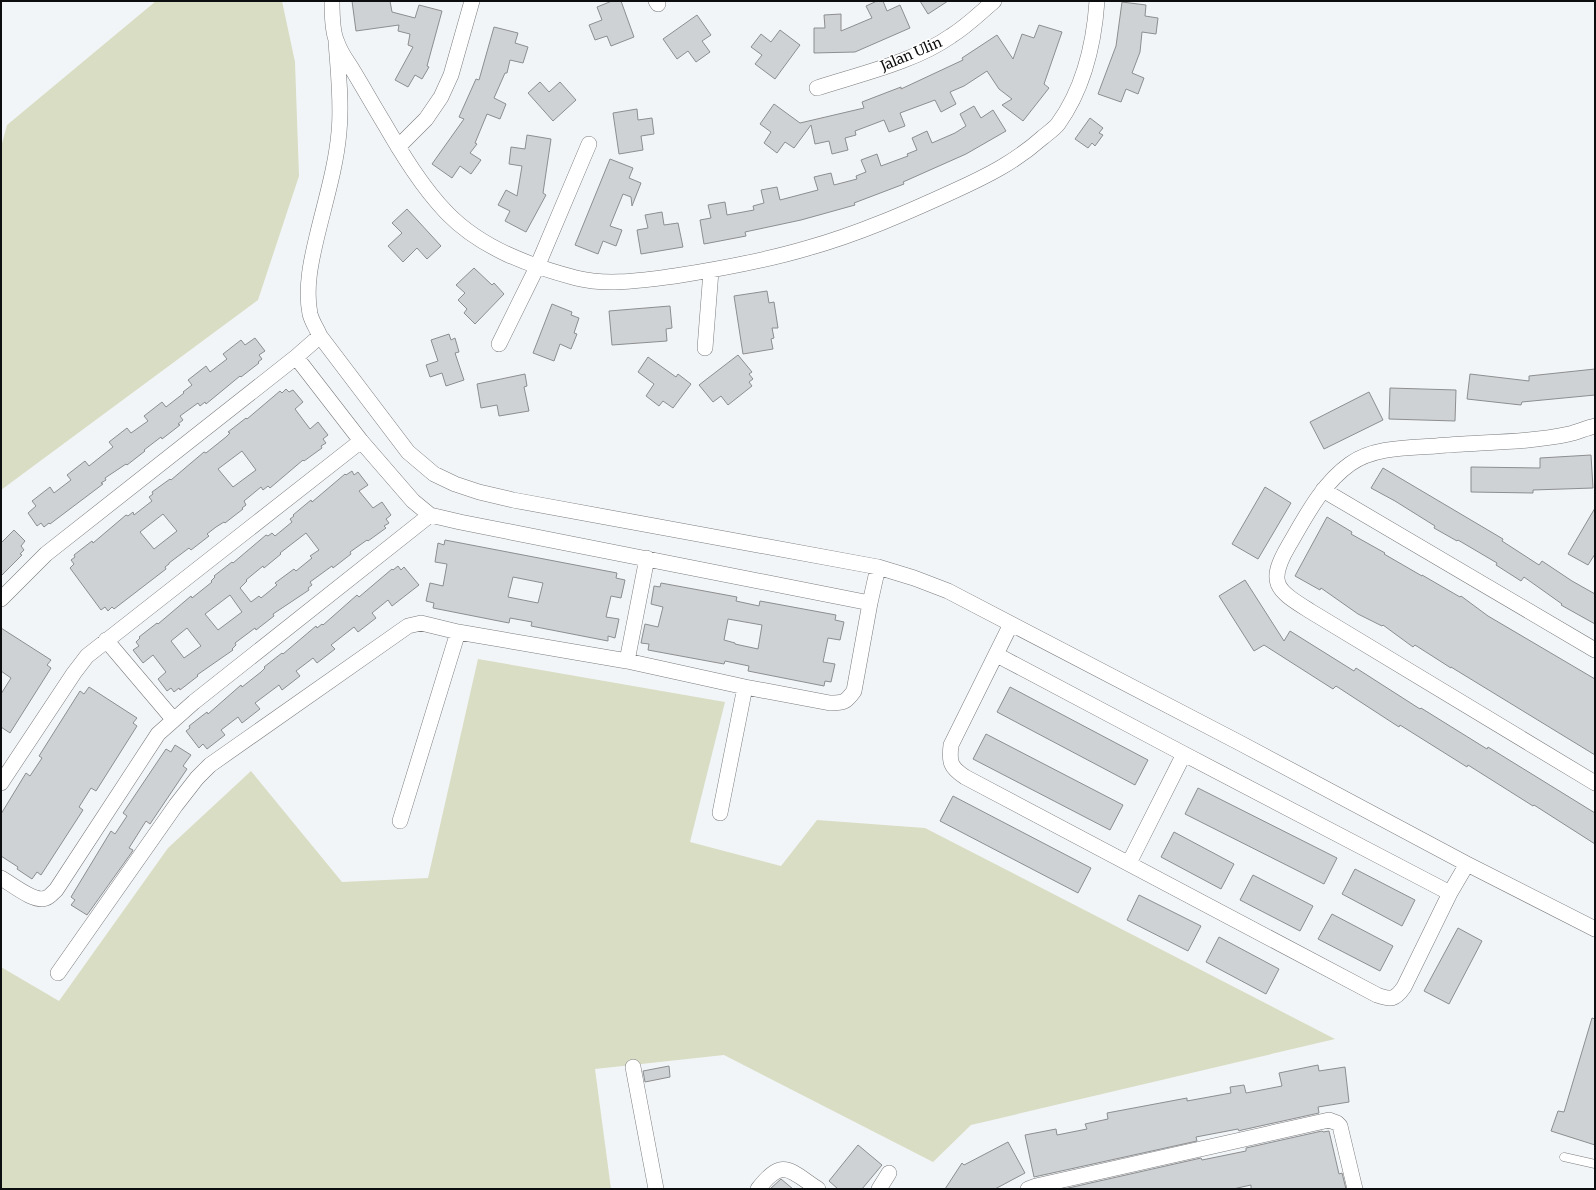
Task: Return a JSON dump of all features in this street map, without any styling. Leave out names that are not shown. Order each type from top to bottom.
[{"type":"street","points":[[332,1],[340,102],[339,132],[334,164],[311,260],[308,302],[311,316],[320,336],[408,452],[434,474],[455,484],[513,500],[878,567],[914,578],[948,591],[1467,864],[1595,929]]},
{"type":"street","points":[[398,147],[426,119],[441,98],[451,75],[472,1]]},
{"type":"street","name":"Jalan Ulin","points":[[817,88],[912,57],[956,33],[994,1]]},
{"type":"street","points":[[336,41],[398,147],[446,212],[461,226],[482,241],[537,267],[579,279],[612,282],[648,280],[711,271],[803,250],[873,226],[924,205],[1007,165],[1029,150],[1057,125],[1077,91],[1089,58],[1095,25],[1097,1]]},
{"type":"street","points":[[340,102],[364,89]]},
{"type":"street","points":[[499,344],[537,267],[589,144]]},
{"type":"street","points":[[706,348],[711,271]]},
{"type":"street","points":[[1,599],[46,554],[296,357],[320,336]]},
{"type":"street","points":[[296,357],[361,441],[413,501],[430,515],[870,603]]},
{"type":"street","points":[[1595,426],[1569,434],[1388,450],[1352,463],[1338,474],[1323,490],[1310,509],[1283,557],[1276,574],[1276,582],[1280,590],[1287,597],[1595,783]]},
{"type":"street","points":[[1,783],[86,656],[361,441]]},
{"type":"street","points":[[1323,490],[1595,650]]},
{"type":"street","points":[[1,878],[28,895],[38,899],[47,898],[52,894],[158,734],[173,719],[430,515]]},
{"type":"street","points":[[628,661],[647,558]]},
{"type":"street","points":[[58,973],[176,805],[197,778],[210,765],[408,626],[421,623],[458,632],[628,661],[745,687],[830,703],[841,703],[848,700],[854,691],[878,567]]},
{"type":"street","points":[[1011,624],[997,655],[951,744],[951,764],[956,771],[1376,995],[1385,998],[1393,998],[1399,995],[1450,893],[1467,864]]},
{"type":"street","points":[[400,820],[458,632]]},
{"type":"street","points":[[106,640],[173,719]]},
{"type":"street","points":[[997,655],[1450,893]]},
{"type":"street","points":[[720,813],[745,687]]},
{"type":"street","points":[[1129,863],[1184,754]]},
{"type":"street","points":[[634,1067],[656,1189]]},
{"type":"street","points":[[1028,1189],[1329,1120],[1340,1126],[1355,1189]]},
{"type":"street","points":[[758,1189],[770,1174],[778,1170],[786,1169],[818,1189]]},
{"type":"street","points":[[879,1189],[889,1173]]},
{"type":"lane","points":[[1564,1157],[1595,1164]]},
{"type":"green space","points":[[156,1],[282,1],[295,62],[299,176],[258,300],[1,490],[1,147],[7,125]]},
{"type":"green space","points":[[478,659],[725,702],[690,842],[781,866],[817,820],[925,828],[1335,1039],[971,1125],[933,1162],[724,1055],[595,1069],[611,1189],[1,1189],[1,967],[59,1001],[168,848],[251,771],[342,882],[428,878]]},
{"type":"building","points":[[352,1],[390,1],[392,12],[415,18],[419,5],[442,11],[427,66],[429,67],[422,79],[415,75],[408,87],[395,80],[413,47],[408,45],[410,34],[398,31],[399,25],[356,31]]},
{"type":"building","points":[[612,1],[621,1],[634,37],[611,46],[607,36],[595,40],[589,25],[602,20],[597,7]]},
{"type":"building","points":[[877,1],[883,1],[887,11],[900,5],[910,28],[855,52],[814,53],[814,28],[825,28],[824,15],[841,14],[841,31],[872,18],[866,6]]},
{"type":"building","points":[[920,1],[948,1],[928,14]]},
{"type":"building","points":[[1122,2],[1146,5],[1145,16],[1158,18],[1156,34],[1142,32],[1140,52],[1132,73],[1144,78],[1138,94],[1126,89],[1121,102],[1098,94],[1116,46]]},
{"type":"building","points":[[697,15],[711,35],[702,41],[710,52],[696,62],[688,51],[677,59],[663,39]]},
{"type":"building","points":[[1039,25],[1062,32],[1044,84],[1049,88],[1023,121],[1002,105],[1012,99],[999,89],[987,71],[964,86],[950,92],[956,104],[941,112],[935,100],[900,113],[905,126],[889,132],[884,120],[855,131],[856,135],[845,138],[848,150],[832,154],[829,141],[815,144],[811,125],[794,148],[785,142],[777,153],[764,143],[771,132],[760,124],[774,104],[800,123],[864,108],[862,102],[901,87],[901,89],[963,60],[962,58],[997,35],[1013,59],[1022,34],[1034,38]]},
{"type":"building","points":[[494,27],[518,33],[515,43],[528,47],[523,63],[510,60],[507,73],[505,73],[494,98],[506,104],[500,119],[487,114],[475,143],[477,144],[470,153],[481,160],[471,174],[460,166],[452,178],[432,164],[464,119],[459,117],[476,79],[479,80]]},
{"type":"building","points":[[780,30],[800,45],[775,79],[755,64],[762,55],[751,47],[761,34],[771,42]]},
{"type":"building","points":[[540,82],[549,92],[560,82],[576,100],[553,121],[528,93]]},
{"type":"building","points":[[974,106],[981,118],[993,110],[1006,131],[966,154],[903,182],[904,184],[854,203],[855,205],[801,220],[745,232],[746,236],[704,244],[700,220],[711,218],[708,205],[725,202],[727,215],[754,210],[753,206],[764,203],[761,190],[777,187],[780,200],[818,190],[814,177],[831,173],[834,185],[857,179],[856,176],[866,172],[861,160],[877,154],[881,166],[908,156],[907,154],[917,150],[912,138],[927,131],[932,143],[955,133],[966,126],[960,114]]},
{"type":"building","points":[[637,109],[638,120],[652,118],[654,134],[641,136],[643,150],[619,154],[613,113]]},
{"type":"building","points":[[1090,118],[1103,128],[1099,133],[1103,135],[1095,146],[1092,143],[1088,148],[1075,139]]},
{"type":"building","points":[[527,135],[551,139],[543,193],[546,195],[526,232],[505,221],[510,211],[498,205],[506,190],[517,196],[522,166],[509,164],[511,147],[525,149]]},
{"type":"building","points":[[610,159],[633,168],[629,178],[641,183],[632,206],[631,197],[623,194],[610,226],[622,230],[616,246],[603,241],[598,254],[575,245]]},
{"type":"building","points":[[407,209],[441,246],[427,259],[417,248],[403,262],[388,246],[402,233],[392,223]]},
{"type":"building","points":[[662,212],[664,225],[678,223],[683,247],[641,254],[637,230],[648,228],[645,215]]},
{"type":"building","points":[[474,268],[492,285],[494,283],[504,294],[475,324],[464,313],[467,309],[458,300],[465,293],[456,285]]},
{"type":"building","points":[[767,291],[769,303],[774,302],[778,328],[772,328],[774,338],[771,339],[773,349],[743,354],[734,296]]},
{"type":"building","points":[[552,304],[572,312],[571,315],[579,318],[574,333],[577,334],[571,349],[560,344],[554,361],[533,353]]},
{"type":"building","points":[[670,306],[672,328],[666,329],[667,341],[612,345],[609,311]]},
{"type":"building","points":[[449,334],[451,340],[455,338],[459,352],[455,353],[464,380],[446,386],[442,373],[430,377],[426,365],[438,361],[431,340]]},
{"type":"building","points":[[255,338],[265,351],[259,355],[262,359],[258,362],[259,363],[241,377],[240,376],[206,404],[205,402],[200,406],[198,403],[180,416],[183,420],[178,424],[180,425],[162,439],[161,437],[127,465],[126,464],[105,478],[106,480],[101,483],[103,484],[50,524],[49,523],[44,527],[41,523],[37,526],[28,513],[36,506],[32,501],[50,487],[54,493],[71,480],[67,475],[85,461],[89,466],[113,447],[109,442],[127,428],[131,433],[148,421],[144,416],[162,402],[166,407],[184,393],[183,392],[192,385],[188,380],[206,366],[210,372],[227,359],[223,354],[241,340],[245,345]]},
{"type":"building","points":[[738,355],[752,372],[749,374],[753,379],[749,382],[752,386],[728,405],[721,396],[713,402],[699,385]]},
{"type":"building","points":[[648,357],[676,377],[678,374],[691,384],[673,408],[663,401],[659,406],[646,396],[654,384],[638,372]]},
{"type":"building","points":[[1595,369],[1595,395],[1522,402],[1521,405],[1467,399],[1470,374],[1529,381],[1529,376]]},
{"type":"building","points":[[525,374],[527,386],[524,387],[529,411],[499,416],[497,405],[481,408],[477,384]]},
{"type":"building","points":[[1390,388],[1456,390],[1455,421],[1389,419]]},
{"type":"building","points":[[286,389],[289,392],[293,390],[303,402],[295,409],[310,429],[318,422],[328,435],[323,439],[326,443],[321,446],[322,448],[304,461],[303,460],[270,488],[268,486],[263,490],[261,487],[244,501],[246,505],[242,508],[243,509],[225,523],[224,522],[207,534],[209,536],[191,550],[189,548],[169,563],[165,567],[166,569],[114,609],[112,607],[108,611],[105,607],[101,610],[70,568],[74,564],[71,560],[75,557],[74,555],[92,541],[93,543],[126,515],[128,516],[133,512],[134,515],[152,501],[149,497],[153,494],[152,492],[170,479],[171,480],[204,452],[206,453],[230,433],[228,432],[246,418],[247,419],[280,391],[282,393]],"holes":[[[242,451],[256,470],[233,487],[218,469]],[[163,514],[177,531],[154,549],[140,532]]]},
{"type":"building","points":[[1369,392],[1383,420],[1324,449],[1310,422]]},
{"type":"building","points":[[1591,455],[1593,488],[1533,490],[1533,493],[1471,492],[1471,467],[1540,468],[1540,458]]},
{"type":"building","points":[[1383,468],[1503,539],[1502,541],[1539,565],[1542,561],[1595,594],[1595,624],[1561,605],[1562,604],[1524,577],[1521,581],[1496,565],[1497,563],[1434,528],[1435,526],[1371,488]]},
{"type":"building","points":[[352,471],[354,475],[358,472],[368,485],[359,491],[373,508],[382,502],[391,515],[386,519],[389,523],[384,526],[386,528],[350,552],[351,554],[333,568],[332,566],[310,582],[312,585],[308,588],[309,590],[273,614],[274,616],[256,630],[255,628],[235,643],[236,645],[232,649],[233,650],[197,675],[198,676],[180,690],[179,688],[174,692],[171,688],[167,691],[158,679],[166,672],[153,655],[143,663],[133,650],[139,646],[136,642],[140,638],[139,637],[157,623],[158,624],[191,596],[192,598],[212,582],[211,581],[215,577],[214,576],[232,562],[233,563],[266,535],[268,536],[272,533],[275,536],[292,522],[290,519],[294,516],[293,515],[311,500],[312,502],[345,474],[346,475]],"holes":[[[306,533],[319,550],[310,556],[312,558],[296,571],[294,569],[275,583],[277,585],[261,598],[259,596],[251,602],[240,588],[247,581],[246,580],[263,566],[264,568],[281,554],[280,553]],[[230,595],[242,612],[218,630],[205,614]],[[187,628],[201,646],[184,658],[171,641]]]},
{"type":"building","points":[[1265,487],[1291,503],[1258,559],[1232,544]]},
{"type":"building","points":[[1595,508],[1595,554],[1588,565],[1568,554]]},
{"type":"building","points":[[1327,517],[1352,532],[1351,534],[1385,553],[1384,554],[1460,597],[1461,596],[1488,616],[1595,679],[1595,755],[1415,645],[1413,647],[1383,625],[1382,626],[1358,614],[1321,588],[1320,590],[1295,576]]},
{"type":"building","points":[[14,530],[25,541],[21,546],[24,550],[20,554],[22,555],[1,576],[1,543]]},
{"type":"building","points":[[445,540],[617,573],[616,578],[625,580],[621,598],[611,596],[606,617],[619,619],[615,638],[608,636],[608,641],[531,626],[532,622],[510,618],[509,623],[433,608],[434,603],[426,601],[430,583],[443,586],[447,564],[435,562],[438,543],[444,545]],"holes":[[[513,577],[543,583],[538,603],[508,597]]]},
{"type":"building","points":[[398,566],[401,570],[404,567],[419,585],[392,606],[388,600],[372,613],[376,618],[358,632],[354,627],[331,645],[335,649],[317,663],[313,658],[296,671],[300,676],[282,690],[279,685],[255,703],[260,709],[242,723],[238,717],[221,730],[225,735],[207,749],[203,744],[199,748],[186,731],[190,728],[189,726],[207,712],[208,714],[241,685],[242,687],[261,672],[265,668],[264,667],[282,653],[283,654],[316,626],[317,628],[322,624],[323,625],[357,595],[359,597],[392,569],[393,570]]},
{"type":"building","points":[[1245,580],[1284,641],[1290,631],[1354,671],[1356,668],[1420,709],[1421,708],[1487,749],[1488,747],[1595,813],[1595,844],[1468,765],[1467,767],[1400,725],[1399,727],[1336,686],[1333,689],[1264,645],[1254,651],[1219,596]]},
{"type":"building","points":[[661,583],[737,597],[736,601],[759,606],[760,601],[836,615],[835,620],[844,622],[840,640],[828,638],[823,662],[835,664],[831,682],[825,681],[824,686],[748,671],[749,666],[725,661],[724,664],[648,650],[649,644],[641,643],[645,624],[658,627],[663,607],[651,604],[654,586],[660,587]],"holes":[[[728,619],[762,625],[758,649],[724,640]]]},
{"type":"building","points":[[1,628],[51,660],[47,665],[51,668],[10,733],[1,727],[1,694],[11,678],[1,671]]},
{"type":"building","points":[[89,687],[137,718],[133,723],[137,726],[96,791],[91,788],[79,807],[83,810],[41,875],[37,872],[32,879],[17,869],[18,867],[1,856],[1,814],[26,773],[30,776],[42,758],[39,756],[80,691],[84,694]]},
{"type":"building","points":[[1010,687],[1148,760],[1135,785],[997,712]]},
{"type":"building","points":[[986,734],[1123,805],[1110,830],[973,759]]},
{"type":"building","points":[[175,745],[191,755],[183,766],[187,769],[150,824],[146,821],[129,848],[133,850],[132,852],[87,915],[71,905],[75,900],[71,897],[111,831],[115,834],[127,816],[123,813],[166,749],[171,752]]},
{"type":"building","points":[[1198,788],[1337,858],[1324,884],[1185,814]]},
{"type":"building","points":[[953,796],[1091,868],[1078,893],[940,821]]},
{"type":"building","points":[[1174,832],[1234,864],[1221,889],[1161,857]]},
{"type":"building","points":[[1355,869],[1415,900],[1402,926],[1342,894]]},
{"type":"building","points":[[1253,875],[1313,906],[1300,931],[1240,900]]},
{"type":"building","points":[[1139,895],[1201,926],[1188,951],[1127,920]]},
{"type":"building","points":[[1332,914],[1393,946],[1380,971],[1318,939]]},
{"type":"building","points":[[1458,928],[1482,941],[1449,1004],[1424,991]]},
{"type":"building","points":[[1219,937],[1279,969],[1266,994],[1206,962]]},
{"type":"building","points":[[1592,1018],[1595,1019],[1595,1145],[1551,1131],[1558,1111],[1564,1112]]},
{"type":"building","points":[[1318,1065],[1319,1071],[1345,1067],[1349,1102],[1318,1107],[1319,1113],[1239,1131],[1238,1129],[1196,1137],[1197,1141],[1034,1177],[1025,1135],[1056,1129],[1057,1135],[1087,1129],[1085,1124],[1108,1119],[1107,1113],[1187,1098],[1187,1101],[1231,1093],[1230,1087],[1244,1085],[1246,1093],[1282,1086],[1279,1073]]},
{"type":"building","points":[[669,1066],[670,1077],[645,1082],[643,1071]]},
{"type":"building","points":[[1322,1131],[1329,1131],[1339,1174],[1342,1173],[1346,1189],[1251,1189],[1251,1185],[1233,1189],[1064,1189],[1201,1158],[1202,1160],[1246,1151],[1246,1148]]},
{"type":"building","points":[[1008,1142],[1025,1173],[995,1189],[945,1189],[962,1163],[964,1165]]},
{"type":"building","points":[[858,1145],[882,1165],[862,1189],[838,1189],[829,1181]]},
{"type":"building","points":[[781,1179],[793,1189],[770,1189]]}]
